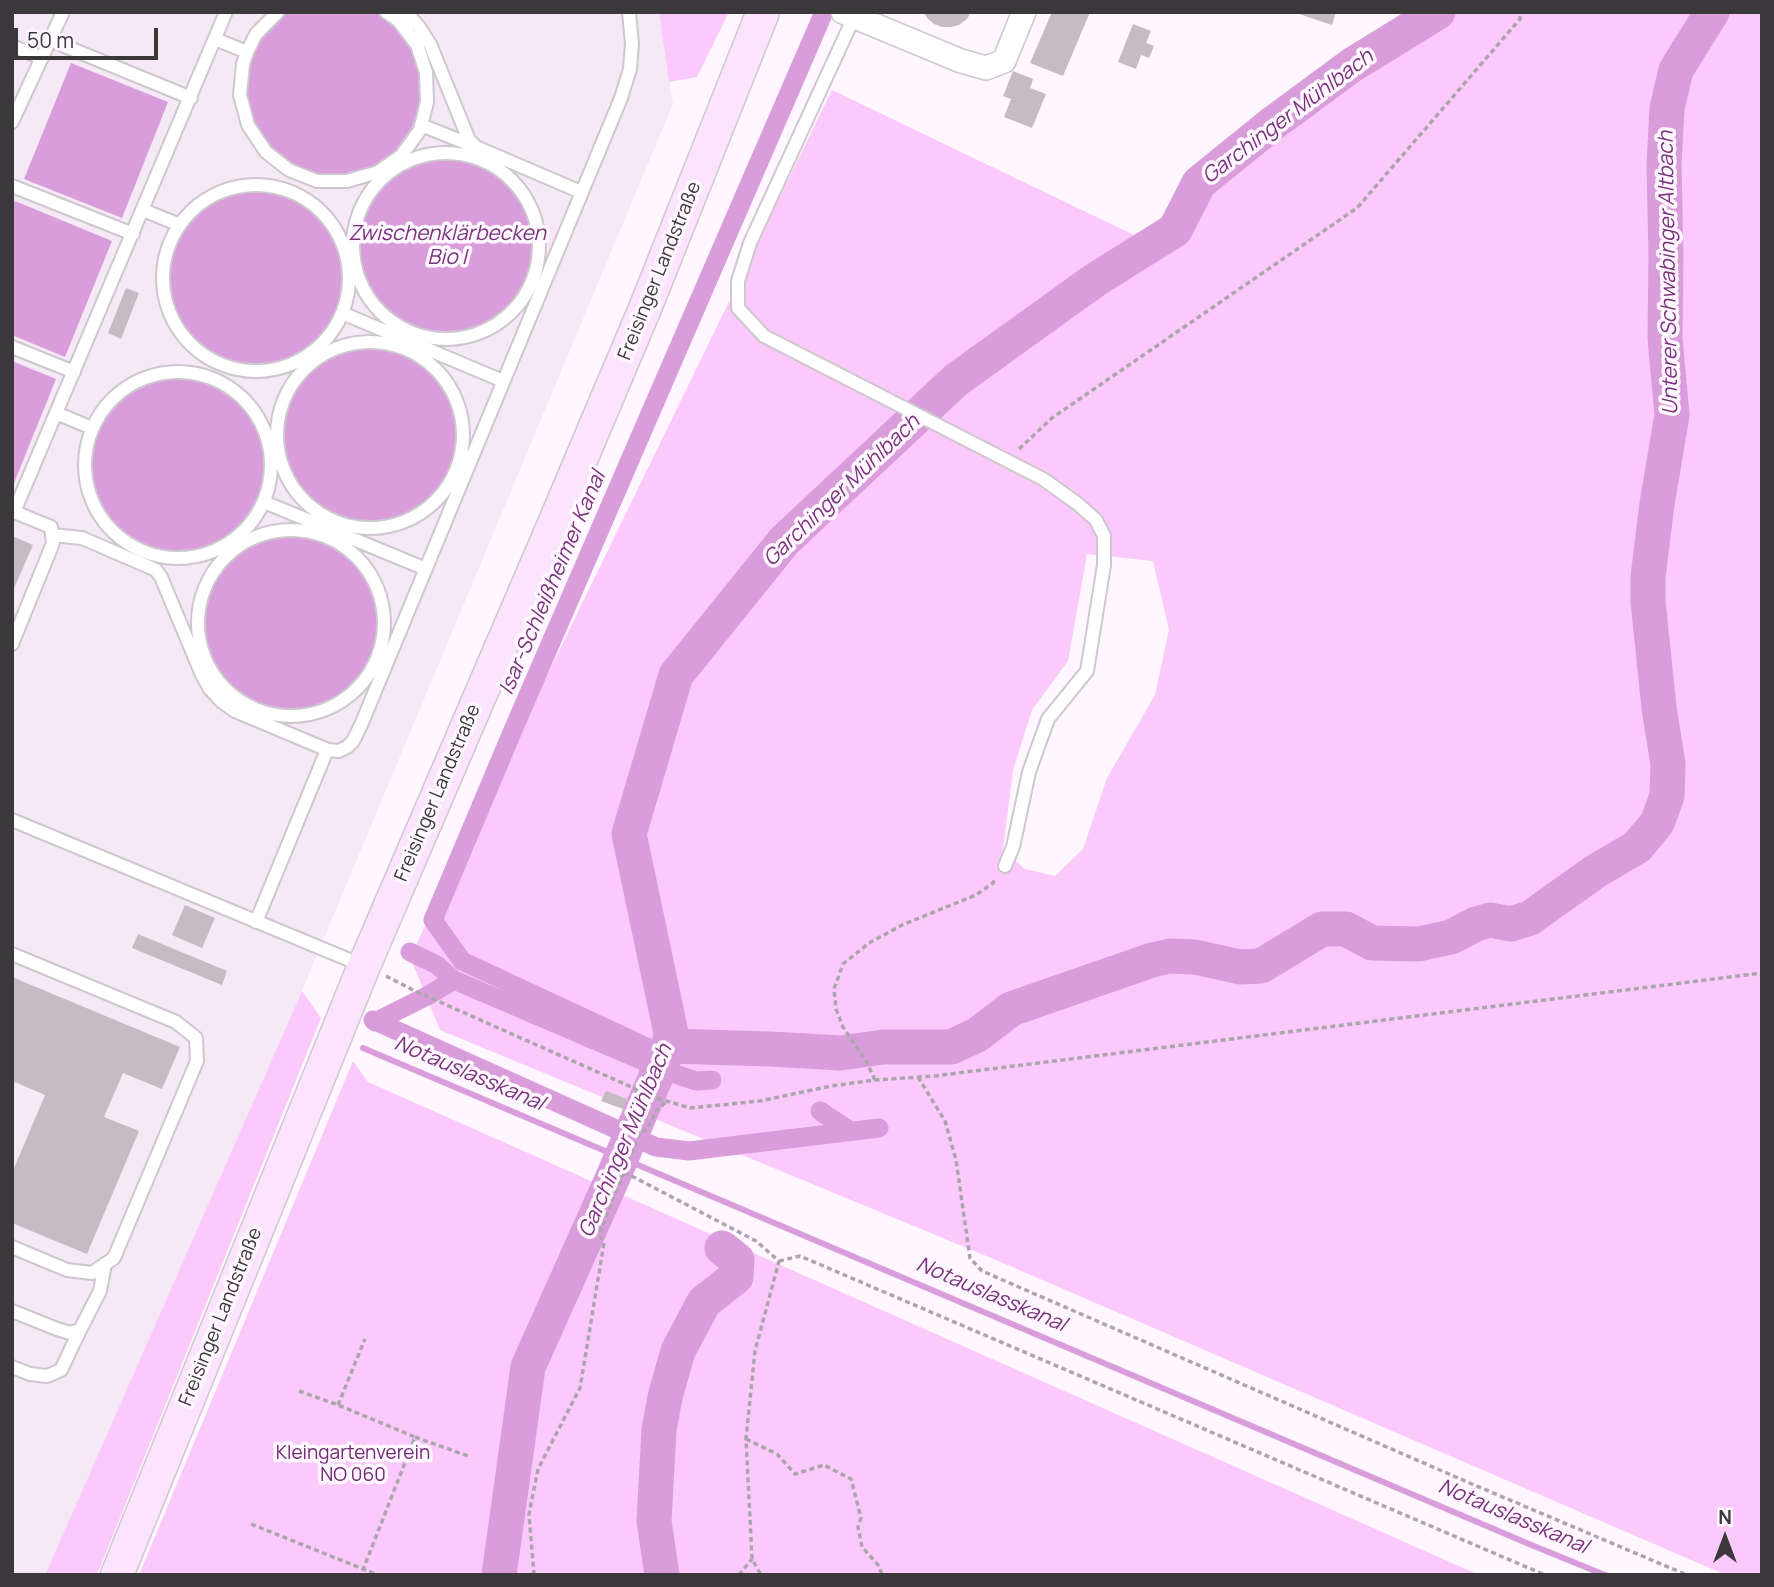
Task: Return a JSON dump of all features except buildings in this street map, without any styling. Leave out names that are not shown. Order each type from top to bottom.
[{"type":"main road","name":"Freisinger Landstraße","points":[[117,1575],[374,970],[553,526],[646,306],[763,12]]},
{"type":"street","points":[[849,15],[961,61],[986,68],[1004,61],[1024,12]]},
{"type":"lane","points":[[12,121],[62,12]]},
{"type":"lane","points":[[12,644],[53,543],[51,527],[13,511],[226,12]]},
{"type":"lane","points":[[278,12],[256,34],[247,52],[240,95],[248,125],[266,152],[293,171],[317,181],[347,181],[419,156],[452,152],[482,153]]},
{"type":"lane","points":[[386,12],[398,20],[417,45],[426,72],[427,102],[420,130],[369,192],[359,210],[349,291],[340,320],[297,376],[282,402],[264,502],[253,522],[206,582],[197,613],[199,642],[210,689],[221,701],[235,711],[327,750],[339,751],[353,741],[380,664],[426,569],[460,473],[503,381],[539,281],[621,98],[630,69],[632,44],[629,12]]},
{"type":"lane","points":[[52,535],[82,538],[137,555],[173,559],[196,558],[253,537],[284,529],[316,533],[347,525],[378,528],[409,520],[435,502],[460,473],[462,418],[452,389],[410,341],[401,327],[378,310],[360,283],[338,232],[319,209],[293,192],[264,185],[234,187],[206,199],[183,219],[168,246],[162,275],[166,306],[181,334],[204,356],[233,369],[264,371],[348,344],[410,341],[429,338],[460,339],[491,330],[514,313],[539,281],[538,230],[529,202],[510,178],[469,140],[430,44],[406,12]]},
{"type":"lane","points":[[849,15],[750,243],[737,281],[738,308],[764,336],[1043,479],[1079,504],[1096,520],[1104,536],[1104,565],[1087,671],[1048,719],[1029,772],[1013,847],[1005,866]]},
{"type":"lane","points":[[215,39],[247,52]]},
{"type":"lane","points":[[50,40],[191,97]]},
{"type":"lane","points":[[12,46],[42,58]]},
{"type":"lane","points":[[421,125],[482,153],[581,192]]},
{"type":"lane","points":[[284,190],[293,171]]},
{"type":"lane","points":[[12,186],[133,234]]},
{"type":"lane","points":[[143,210],[180,225]]},
{"type":"lane","points":[[342,313],[503,381]]},
{"type":"lane","points":[[12,346],[74,372]]},
{"type":"lane","points":[[214,379],[220,363]]},
{"type":"lane","points":[[164,373],[194,373],[214,379],[236,392],[252,408],[295,491],[368,570],[382,600],[384,629],[380,664],[339,702],[312,714],[282,716],[254,709],[229,693],[206,672],[162,577],[111,531],[97,513],[88,492],[84,470],[86,447],[92,428],[105,406],[122,390],[149,376],[164,373]]},
{"type":"lane","points":[[56,413],[92,428]]},
{"type":"lane","points":[[264,502],[426,569]]},
{"type":"lane","points":[[256,922],[327,750]]},
{"type":"lane","points":[[12,820],[374,970]]},
{"type":"lane","points":[[12,954],[176,1022],[196,1038],[197,1060],[114,1258],[92,1273],[67,1270],[12,1247]]},
{"type":"lane","points":[[12,1367],[30,1374],[47,1376],[61,1370],[100,1291],[105,1264]]},
{"type":"lane","points":[[12,1311],[70,1333],[80,1330]]},
{"type":"path","points":[[1008,460],[1052,418],[1357,208],[1520,19],[1520,12]]},
{"type":"path","points":[[875,1080],[866,1061],[843,1027],[836,1009],[834,989],[843,964],[869,943],[902,925],[976,895],[993,883],[1005,866]]},
{"type":"path","points":[[374,970],[415,991],[636,1089],[690,1108],[760,1101],[875,1080],[918,1077],[1762,973]]},
{"type":"path","points":[[918,1077],[945,1121],[957,1160],[970,1258],[982,1271],[1686,1575]]},
{"type":"path","points":[[612,1167],[638,1105],[636,1089]]},
{"type":"path","points":[[534,1575],[529,1514],[538,1469],[580,1388],[604,1243],[599,1234],[640,1132],[647,1130],[656,1111],[667,1101]]},
{"type":"path","points":[[624,1172],[756,1241],[779,1261]]},
{"type":"path","points":[[779,1261],[800,1256],[1545,1575]]},
{"type":"path","points":[[761,1575],[752,1559],[746,1439],[755,1351],[779,1261]]},
{"type":"path","points":[[338,1405],[365,1339]]},
{"type":"path","points":[[299,1391],[468,1456]]},
{"type":"path","points":[[361,1575],[415,1437]]},
{"type":"path","points":[[746,1439],[777,1454],[795,1474],[824,1465],[851,1479],[861,1518],[858,1527],[862,1546],[883,1575]]},
{"type":"path","points":[[251,1524],[378,1575]]},
{"type":"path","points":[[739,1575],[752,1559]]},
{"type":"shaded area","points":[[12,12],[659,12],[673,104],[302,991],[45,1575],[12,1575]]},
{"type":"green space","points":[[659,12],[729,12],[697,77],[669,82]]},
{"type":"green space","points":[[1404,12],[1762,12],[1762,1575],[1726,1575],[996,1260],[440,1030],[410,957],[832,90],[1138,237]],"holes":[[[1087,554],[1153,561],[1169,630],[1155,695],[1107,778],[1083,849],[1055,876],[1025,869],[1003,850],[1013,770],[1032,710],[1068,661]]]},
{"type":"green space","points":[[302,991],[321,1018],[97,1575],[45,1575]]},
{"type":"green space","name":"Kleingartenverein NO 060","points":[[353,1061],[368,1082],[1479,1575],[139,1575]]},
{"type":"water","name":"Zwischenklärbecken Bio I","points":[[285,12],[378,12],[395,24],[412,46],[421,72],[421,101],[412,127],[396,150],[373,167],[346,175],[318,175],[291,166],[269,150],[251,125],[243,95],[246,64],[259,36]]},
{"type":"water","points":[[71,63],[168,102],[122,218],[24,179]]},
{"type":"water","name":"Zwischenklärbecken Bio I","points":[[447,157],[481,164],[510,183],[529,212],[536,246],[529,280],[510,309],[481,328],[447,335],[413,328],[384,309],[365,280],[358,246],[365,212],[384,183],[413,164]]},
{"type":"water","name":"Zwischenklärbecken Bio I","points":[[255,187],[289,194],[318,213],[337,242],[344,276],[337,310],[318,339],[289,358],[255,365],[221,358],[192,339],[173,310],[166,276],[173,242],[192,213],[221,194]]},
{"type":"water","points":[[15,201],[112,241],[65,357],[12,335],[12,207]]},
{"type":"water","points":[[370,346],[404,353],[433,372],[452,401],[459,435],[452,469],[433,498],[404,517],[370,524],[336,517],[307,498],[288,469],[281,435],[288,401],[307,372],[336,353]]},
{"type":"water","points":[[12,361],[56,379],[12,488]]},
{"type":"water","points":[[177,377],[211,384],[240,403],[259,432],[266,466],[259,500],[240,529],[211,548],[177,555],[143,548],[114,529],[95,500],[88,466],[95,432],[114,403],[143,384]]},
{"type":"water","points":[[291,534],[325,541],[354,560],[373,589],[380,623],[373,657],[354,686],[325,705],[291,712],[257,705],[228,686],[209,657],[202,623],[209,589],[228,560],[257,541]]},
{"type":"waterway","name":"Isar-Schleißheimer Kanal","points":[[666,1054],[462,961],[433,920],[824,12]]},
{"type":"waterway","name":"Garchinger Mühlbach","points":[[499,1575],[528,1367],[669,1046],[671,1033],[629,834],[676,675],[784,541],[956,380],[1095,280],[1175,230],[1199,183],[1272,124],[1352,65],[1438,12]]},
{"type":"waterway","name":"Unterer Schwabinger Altbach","points":[[669,1046],[841,1053],[883,1047],[951,1047],[977,1035],[1011,1009],[1170,956],[1195,957],[1240,967],[1261,966],[1322,929],[1346,929],[1372,943],[1419,944],[1451,937],[1490,920],[1511,924],[1530,918],[1596,871],[1637,847],[1657,823],[1667,796],[1668,764],[1659,708],[1648,601],[1648,577],[1657,504],[1672,415],[1665,338],[1664,165],[1667,108],[1676,70],[1712,12]]},
{"type":"waterway","points":[[410,952],[437,965],[454,980],[641,1060],[696,1081],[712,1080]]},
{"type":"waterway","points":[[375,1022],[454,980]]},
{"type":"waterway","points":[[373,1020],[656,1147],[689,1151],[879,1128]]},
{"type":"waterway","name":"Notauslasskanal","points":[[363,1048],[1605,1575]]},
{"type":"waterway","points":[[654,1082],[666,1082],[678,1075]]},
{"type":"waterway","points":[[820,1111],[850,1131]]},
{"type":"waterway","points":[[637,1121],[642,1129],[643,1141]]},
{"type":"waterway","points":[[662,1575],[654,1521],[659,1430],[665,1397],[678,1351],[704,1302],[736,1277],[737,1260],[722,1248]]}]
